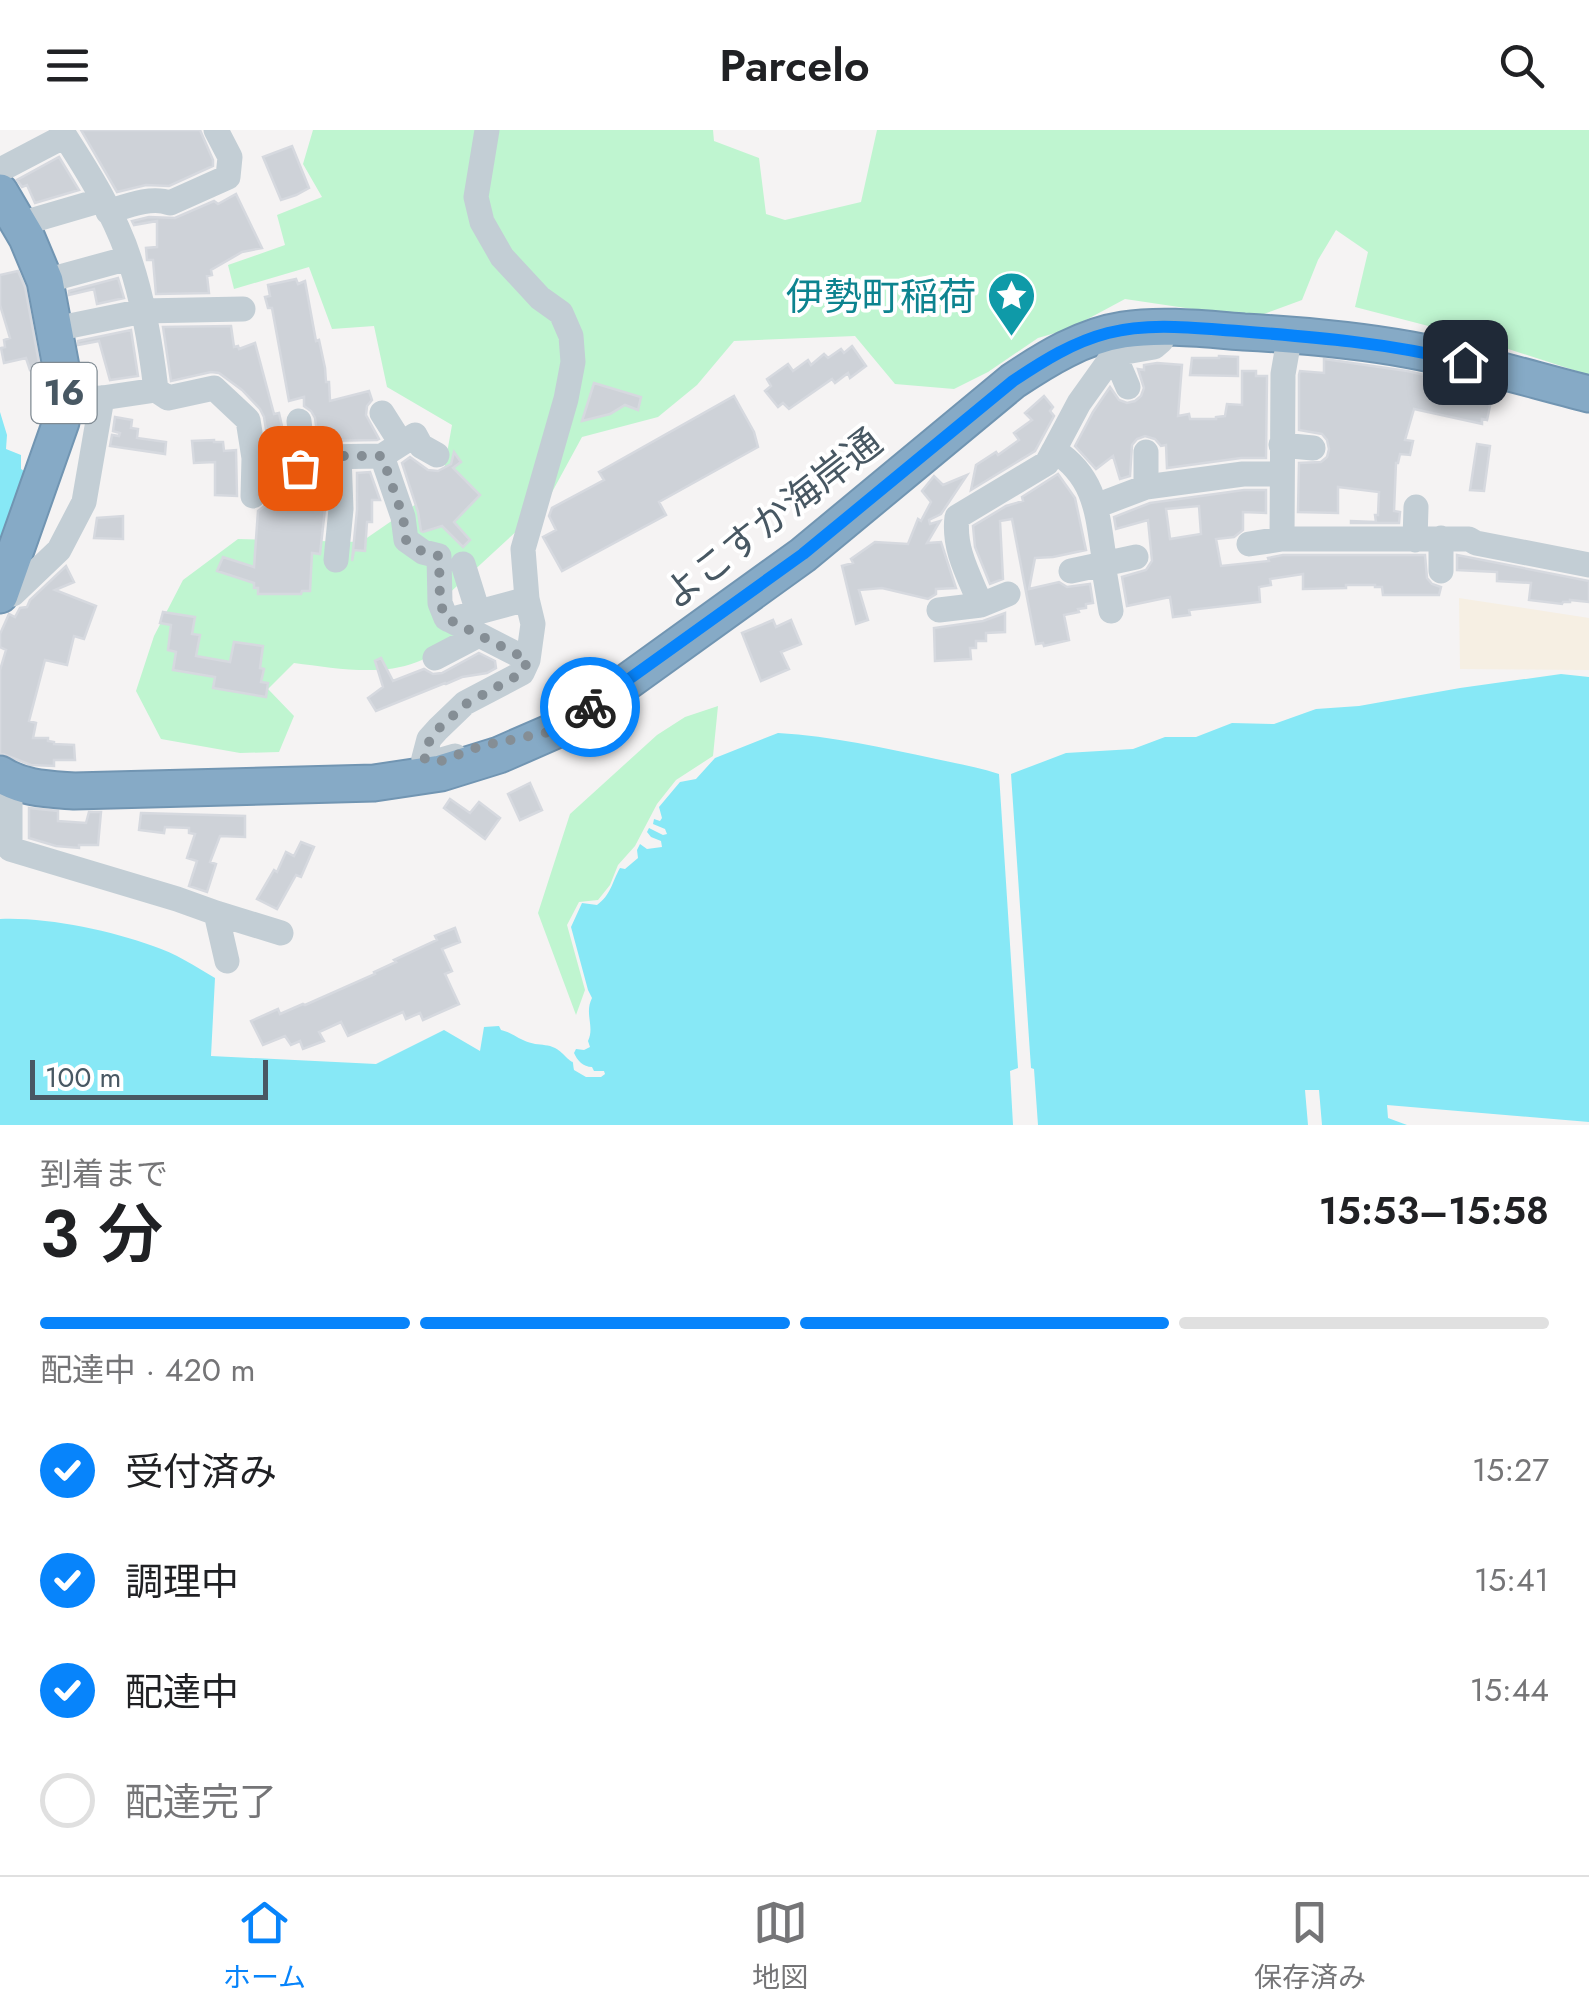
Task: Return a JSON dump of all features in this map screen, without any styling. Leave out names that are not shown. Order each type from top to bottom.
[{"type":"highway","name":"16","points":[[0,192],[20,224],[45,281],[64,383],[61,422],[0,595]]},
{"type":"highway","name":"よこすか海岸通","points":[[7,779],[40,788],[74,790],[374,783],[441,773],[499,755],[554,731],[606,697],[803,554],[1013,381],[1049,357],[1104,334],[1161,328],[1290,334],[1437,355],[1589,394]]},
{"type":"street","points":[[20,224],[105,206],[162,200],[170,203],[228,177],[230,157],[216,130]]},
{"type":"street","points":[[487,130],[476,197],[482,222],[502,256],[540,298],[561,314],[571,336],[573,362],[566,400],[523,550],[533,624],[528,660],[522,673],[466,704],[438,729],[424,758],[441,761],[481,746],[554,731]]},
{"type":"street","points":[[0,170],[63,133],[105,206],[129,258],[143,311],[156,390]]},
{"type":"street","points":[[45,281],[129,258]]},
{"type":"street","points":[[55,329],[143,311],[243,309]]},
{"type":"street","points":[[981,605],[955,536],[957,517],[1047,463],[1079,403],[1114,354],[1154,347],[1161,341],[1161,328]]},
{"type":"street","points":[[1282,539],[1283,374],[1290,334]]},
{"type":"street","points":[[1114,354],[1128,387]]},
{"type":"street","points":[[64,400],[156,390],[168,398],[214,388],[248,420],[254,458],[253,496]]},
{"type":"street","points":[[0,595],[13,594],[58,550],[84,502],[102,398]]},
{"type":"street","points":[[382,413],[406,540],[423,552],[449,552]]},
{"type":"street","points":[[298,421],[300,486]]},
{"type":"street","points":[[254,458],[339,457],[392,450],[415,435],[421,446],[436,455]]},
{"type":"street","points":[[1281,445],[1313,448]]},
{"type":"street","points":[[1054,450],[1072,462],[1092,493],[1111,611]]},
{"type":"street","points":[[1146,452],[1146,486]]},
{"type":"street","points":[[336,560],[341,508],[339,457]]},
{"type":"street","points":[[1096,506],[1146,486],[1243,474],[1281,474]]},
{"type":"street","points":[[1415,540],[1416,507]]},
{"type":"street","points":[[1441,538],[1441,571]]},
{"type":"street","points":[[1249,544],[1282,539],[1469,539],[1589,565]]},
{"type":"street","points":[[449,552],[478,623]]},
{"type":"street","points":[[449,552],[440,603],[446,618],[478,623],[528,660]]},
{"type":"street","points":[[1071,571],[1136,557]]},
{"type":"street","points":[[939,610],[981,605],[1008,594]]},
{"type":"street","points":[[435,658],[478,623],[527,598]]},
{"type":"street","points":[[7,779],[10,849],[281,933]]},
{"type":"street","points":[[216,913],[227,961]]},
{"type":"green space","points":[[313,130],[713,130],[714,141],[759,158],[766,214],[785,220],[861,202],[877,130],[1589,130],[1589,375],[1471,337],[1355,307],[1368,252],[1336,230],[1318,260],[1302,300],[1253,318],[1125,299],[1069,329],[1038,338],[988,372],[954,389],[895,384],[855,336],[734,341],[697,385],[658,417],[582,437],[545,505],[444,598],[456,632],[440,649],[423,660],[382,670],[294,663],[268,689],[294,716],[279,752],[240,753],[161,739],[136,691],[154,636],[183,580],[238,539],[361,542],[441,487],[452,425],[387,387],[374,326],[332,329],[309,267],[234,289],[228,265],[285,245],[277,215],[322,197],[303,164]]},
{"type":"green space","points":[[718,706],[713,756],[676,780],[657,804],[635,846],[618,865],[610,885],[598,900],[579,902],[567,925],[585,990],[576,1015],[538,913],[570,814],[657,735],[685,717]]},
{"type":"sand","points":[[1459,598],[1589,618],[1589,670],[1460,669]]},
{"type":"water","points":[[0,412],[7,435],[6,449],[21,455],[21,469],[29,474],[0,549]]},
{"type":"water","points":[[1561,674],[1589,677],[1589,1125],[1322,1125],[1319,1090],[1305,1090],[1308,1125],[1038,1125],[1011,774],[1066,753],[1133,749],[1165,737],[1196,737],[1232,723],[1274,724],[1316,709],[1359,706]]},
{"type":"water","points":[[778,733],[858,743],[999,774],[1018,1068],[1010,1071],[1013,1125],[0,1125],[0,919],[57,922],[136,940],[169,952],[215,978],[211,1056],[376,1064],[444,1030],[480,1051],[484,1027],[499,1026],[529,1043],[555,1048],[573,1062],[574,1070],[586,1077],[601,1077],[604,1071],[594,1071],[574,1053],[576,1049],[590,1047],[592,998],[571,927],[582,903],[597,905],[602,901],[620,868],[625,869],[638,858],[640,844],[647,849],[662,847],[661,841],[647,832],[649,828],[667,834],[653,824],[654,819],[660,821],[659,807],[680,782],[696,779],[715,758]]},
{"type":"pier","points":[[1000,770],[1004,774],[1023,1068],[1015,1074],[1018,1125],[1011,1071],[1020,1070]]},
{"type":"pier","points":[[1387,1105],[1589,1125],[1407,1125],[1388,1118]]},
{"type":"building","points":[[81,130],[200,130],[213,166],[169,186],[146,185],[117,192]]},
{"type":"building","points":[[292,146],[309,188],[281,200],[263,157]]},
{"type":"building","points":[[59,157],[79,190],[35,203],[27,185],[22,187],[17,180]]},
{"type":"building","points":[[236,194],[262,248],[242,252],[211,270],[212,275],[207,276],[209,293],[156,294],[153,260],[147,260],[146,248],[157,247],[157,221],[134,225],[132,221],[175,218]]},
{"type":"building","points":[[18,271],[25,287],[40,368],[30,370],[26,358],[4,363],[1,348],[5,347],[4,340],[10,338],[0,305],[0,275]]},
{"type":"building","points":[[118,278],[124,298],[97,304],[94,289],[69,295],[69,291]]},
{"type":"building","points":[[296,279],[298,284],[305,281],[330,401],[369,391],[372,400],[366,415],[379,439],[318,441],[315,418],[304,406],[304,397],[289,401],[272,308],[268,308],[265,297],[270,296],[268,285]]},
{"type":"building","points":[[231,326],[234,347],[255,343],[285,440],[268,442],[260,409],[219,373],[171,381],[163,327]]},
{"type":"building","points":[[131,330],[138,376],[110,380],[99,341],[78,345],[78,341]]},
{"type":"building","points":[[852,346],[866,366],[850,378],[848,373],[835,383],[832,379],[789,409],[783,403],[778,407],[765,391],[771,386],[767,379],[788,364],[793,371],[808,360],[811,365],[824,354],[828,358]]},
{"type":"building","points":[[1238,357],[1238,376],[1190,375],[1192,358]]},
{"type":"building","points":[[1324,359],[1407,371],[1478,389],[1490,406],[1482,424],[1414,409],[1405,440],[1413,441],[1410,455],[1400,454],[1396,463],[1394,511],[1400,512],[1399,523],[1351,523],[1376,522],[1379,492],[1338,487],[1338,513],[1298,512],[1299,463],[1321,462],[1329,449],[1322,434],[1299,430],[1299,375],[1300,371],[1324,373]]},
{"type":"building","points":[[1157,363],[1182,365],[1178,416],[1189,414],[1190,419],[1216,419],[1225,416],[1227,404],[1242,405],[1242,371],[1267,376],[1266,458],[1167,468],[1166,445],[1145,436],[1132,445],[1130,476],[1120,479],[1113,456],[1096,469],[1075,446],[1093,412],[1110,387],[1119,400],[1135,401],[1144,388],[1138,369]]},
{"type":"building","points":[[594,383],[641,397],[638,410],[625,405],[610,414],[582,421]]},
{"type":"building","points":[[734,396],[758,447],[659,502],[666,515],[562,571],[543,537],[556,530],[549,516],[552,508],[604,480],[599,472]]},
{"type":"building","points":[[1044,396],[1053,407],[1050,411],[1054,416],[1035,451],[971,490],[976,465],[1019,440],[1014,433],[1032,420],[1025,413]]},
{"type":"building","points":[[115,417],[132,420],[131,428],[138,429],[137,438],[166,442],[165,454],[110,446],[112,435],[120,433],[113,431]]},
{"type":"building","points":[[192,441],[223,442],[224,451],[236,450],[237,496],[215,495],[215,462],[194,463]]},
{"type":"building","points":[[1477,444],[1490,446],[1484,491],[1470,490]]},
{"type":"building","points":[[454,452],[461,462],[453,468],[480,495],[454,522],[470,540],[463,547],[442,526],[421,531],[402,463],[410,457],[428,470],[438,471],[451,464]]},
{"type":"building","points":[[370,472],[380,500],[372,500],[365,551],[354,550],[352,561],[357,473]]},
{"type":"building","points":[[270,474],[285,474],[285,492],[297,502],[313,496],[316,486],[324,487],[320,554],[312,553],[310,591],[301,594],[258,594],[254,583],[217,571],[223,557],[254,567],[258,511],[267,504]]},
{"type":"building","points":[[1058,474],[1075,498],[1086,550],[1035,558],[1029,589],[1059,582],[1067,587],[1090,584],[1093,603],[1064,615],[1069,640],[1044,646],[1036,644],[1012,519],[1000,521],[1003,579],[990,584],[975,547],[973,526],[1006,506],[1023,501],[1022,497]]},
{"type":"building","points":[[967,475],[941,514],[929,520],[930,524],[940,521],[927,543],[941,542],[956,588],[936,589],[936,594],[928,599],[882,588],[859,590],[868,620],[856,624],[842,566],[853,563],[851,559],[875,542],[908,544],[918,519],[921,521],[931,502],[922,491],[934,476],[943,485]]},
{"type":"building","points":[[1266,490],[1266,513],[1243,512],[1243,530],[1234,537],[1216,539],[1221,566],[1269,561],[1268,558],[1283,555],[1425,555],[1427,578],[1441,587],[1439,595],[1383,595],[1382,587],[1375,585],[1303,589],[1303,574],[1270,579],[1271,585],[1259,587],[1260,602],[1189,610],[1190,615],[1173,617],[1170,597],[1127,606],[1122,577],[1146,570],[1152,561],[1148,520],[1116,529],[1114,517],[1150,503]],"holes":[[[1199,506],[1201,534],[1170,539],[1166,509]]]},
{"type":"building","points":[[123,516],[123,539],[94,538],[97,518]]},
{"type":"building","points":[[1457,555],[1589,581],[1589,602],[1529,600],[1531,583],[1497,581],[1497,572],[1457,570]]},
{"type":"building","points":[[66,566],[74,582],[55,590],[96,606],[84,639],[74,636],[67,665],[45,660],[29,721],[36,723],[33,738],[74,745],[75,760],[54,760],[54,766],[31,765],[0,753],[0,670],[6,650],[0,647],[0,634],[9,614],[15,617],[20,608],[27,607]]},
{"type":"building","points":[[163,612],[195,617],[192,634],[200,635],[196,656],[230,662],[234,642],[263,646],[260,668],[264,669],[261,682],[268,683],[266,697],[213,688],[215,677],[173,670],[176,652],[168,650],[171,625],[160,623]]},
{"type":"building","points":[[1005,613],[1005,632],[986,633],[986,641],[976,641],[976,648],[970,648],[971,659],[935,661],[934,628],[983,621]]},
{"type":"building","points":[[773,620],[776,627],[791,620],[801,644],[781,652],[789,669],[761,681],[742,633]]},
{"type":"building","points":[[479,653],[495,661],[496,668],[445,683],[376,711],[368,698],[383,687],[375,661],[381,658],[393,681],[424,669],[442,673]]},
{"type":"building","points":[[530,783],[542,810],[520,820],[508,794]]},
{"type":"building","points":[[450,799],[470,813],[479,802],[500,818],[485,839],[444,808]]},
{"type":"building","points":[[29,808],[58,811],[58,821],[86,823],[89,812],[101,812],[98,845],[56,846],[29,838]]},
{"type":"building","points":[[141,813],[245,816],[245,837],[220,836],[210,862],[216,864],[207,892],[189,886],[197,861],[187,858],[195,834],[189,833],[189,828],[165,827],[164,833],[139,830]]},
{"type":"building","points":[[301,842],[314,847],[301,877],[296,875],[277,909],[257,899],[286,852],[294,856]]},
{"type":"building","points":[[455,928],[460,942],[442,949],[452,971],[445,974],[459,1004],[423,1020],[420,1013],[406,1019],[403,1012],[348,1036],[341,1022],[319,1032],[324,1041],[303,1049],[300,1041],[291,1045],[285,1036],[263,1045],[251,1021],[278,1009],[280,1014],[305,1005],[375,974],[394,960],[437,940],[435,936]]},
{"type":"way so far","points":[[300,468],[302,456],[382,456],[403,517],[406,540],[423,552],[439,556],[440,603],[446,618],[528,660],[522,673],[466,704],[438,729],[424,758],[441,761],[481,746],[554,731],[590,707]]},
{"type":"place","name":"伊勢町稲荷","points":[[1011,338]]},
{"type":"route","points":[[590,707],[803,554],[1013,381],[1049,357],[1104,334],[1161,328],[1290,334],[1406,349],[1465,362]]}]
